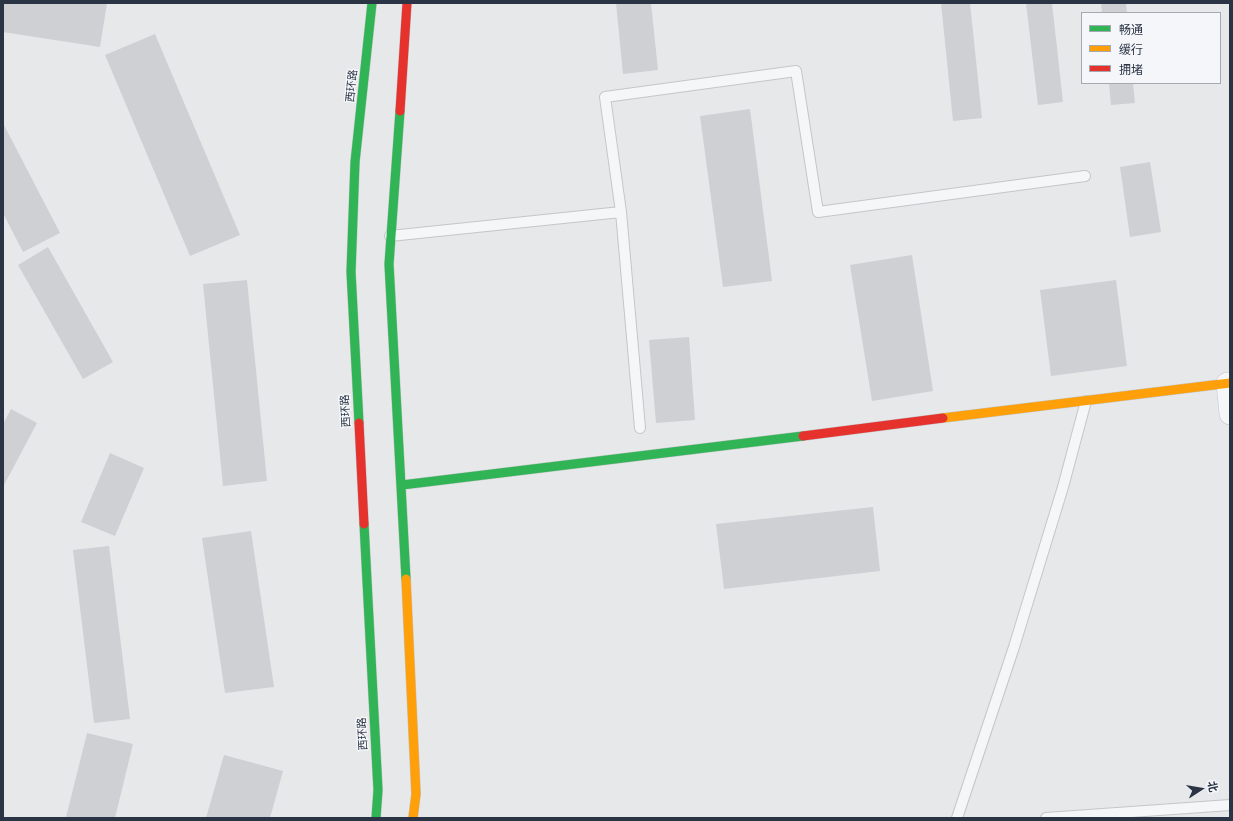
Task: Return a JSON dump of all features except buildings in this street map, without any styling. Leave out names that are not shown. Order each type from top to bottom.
[{"type":"main road","name":"西环路","points":[[372,3],[356,162],[351,272],[378,790],[376,818]]},
{"type":"main road","points":[[407,3],[389,264],[402,485],[416,794],[413,818]]},
{"type":"main road","points":[[402,485],[1228,383]]},
{"type":"street","points":[[1228,383],[1230,414]]},
{"type":"lane","points":[[640,428],[621,212],[605,97],[796,71],[818,212],[1085,176]]},
{"type":"lane","points":[[390,236],[621,212]]},
{"type":"lane","points":[[957,818],[1014,647],[1059,502],[1086,401]]},
{"type":"lane","points":[[1046,818],[1230,805]]},
{"type":"traffic: fast","points":[[359,423],[351,272],[355,162],[372,3]]},
{"type":"traffic: fast","points":[[400,111],[389,264],[406,579]]},
{"type":"traffic: fast","points":[[402,485],[803,436]]},
{"type":"traffic: fast","points":[[364,524],[378,790],[376,818]]},
{"type":"traffic: slow","points":[[943,418],[1230,383]]},
{"type":"traffic: slow","points":[[406,579],[416,794],[413,818]]},
{"type":"traffic: jam","points":[[400,111],[407,3]]},
{"type":"traffic: jam","points":[[803,436],[943,418]]},
{"type":"traffic: jam","points":[[359,423],[364,524]]}]
